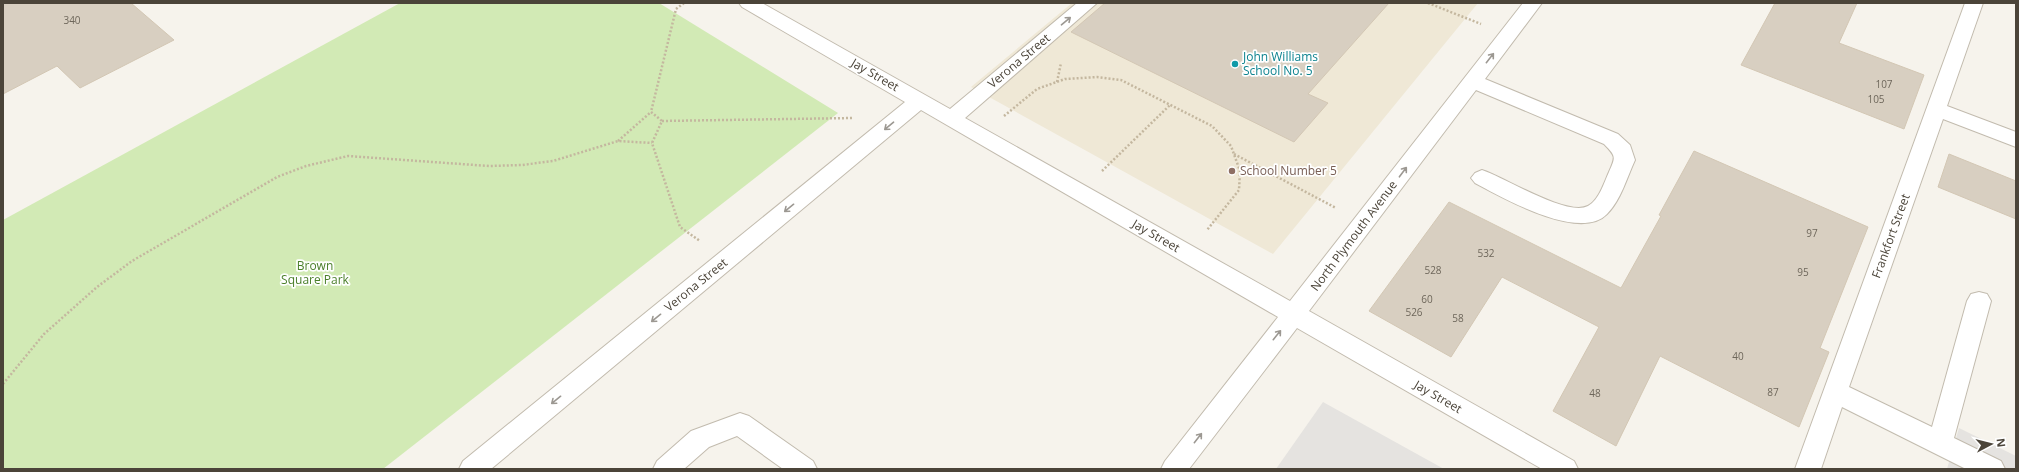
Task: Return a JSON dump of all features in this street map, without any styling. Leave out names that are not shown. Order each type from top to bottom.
[{"type":"street","name":"Jay Street","points":[[748,3],[1565,469]]},
{"type":"street","name":"Verona Street","points":[[951,119],[1088,3]]},
{"type":"street","name":"North Plymouth Avenue","points":[[1174,469],[1533,3]]},
{"type":"street","name":"Frankfort Street","points":[[1808,469],[1974,3]]},
{"type":"street","points":[[1472,81],[1611,139],[1623,150],[1625,160],[1604,204],[1595,212],[1576,217],[1558,213],[1482,178]]},
{"type":"street","name":"Verona Street","points":[[472,469],[919,101]]},
{"type":"street","points":[[1936,109],[2016,140]]},
{"type":"street","points":[[1940,443],[1979,300]]},
{"type":"street","points":[[1835,392],[1992,469]]},
{"type":"street","points":[[666,469],[700,439],[740,424],[804,469]]},
{"type":"path","points":[[618,141],[651,112],[676,9],[684,3]]},
{"type":"path","points":[[1428,3],[1508,35]]},
{"type":"path","points":[[981,136],[1037,89],[1065,79],[1097,76],[1121,80],[1212,126],[1231,146],[1240,171],[1239,190],[1188,254]]},
{"type":"path","points":[[1080,192],[1170,105]]},
{"type":"path","points":[[651,112],[662,121],[857,118]]},
{"type":"path","points":[[662,121],[652,143],[680,226],[726,260]]},
{"type":"path","points":[[3,384],[44,334],[97,287],[132,261],[277,177],[306,166],[348,156],[489,166],[522,165],[553,161],[618,141],[652,143]]},
{"type":"path","points":[[1234,154],[1364,222]]},
{"type":"shaded area","name":"School Number 5","points":[[1072,3],[1478,3],[1273,254],[971,87]]},
{"type":"shaded area","points":[[1323,402],[1444,469],[1276,469]]},
{"type":"shaded area","points":[[1959,428],[2016,456],[2016,469],[1947,469]]},
{"type":"green space","name":"Brown Square Park","points":[[400,3],[659,3],[838,113],[383,469],[3,469],[3,220]]},
{"type":"building","points":[[3,3],[131,3],[174,40],[80,88],[57,66],[3,94]]},
{"type":"building","name":"John Williams School No. 5","points":[[1105,3],[1389,3],[1308,94],[1328,103],[1294,142],[1071,32]]},
{"type":"building","points":[[1775,3],[1857,3],[1839,43],[1924,75],[1904,129],[1741,65]]},
{"type":"building","points":[[1694,151],[1868,227],[1820,348],[1829,352],[1799,427],[1660,356],[1616,446],[1553,411],[1599,327],[1502,277],[1451,357],[1369,311],[1449,202],[1621,288],[1661,216],[1659,215]]},
{"type":"building","points":[[1949,154],[2016,181],[2016,219],[1938,187]]},
{"type":"place","name":"John Williams School No. 5","points":[[1235,64]]},
{"type":"place","name":"School Number 5","points":[[1232,171]]}]
